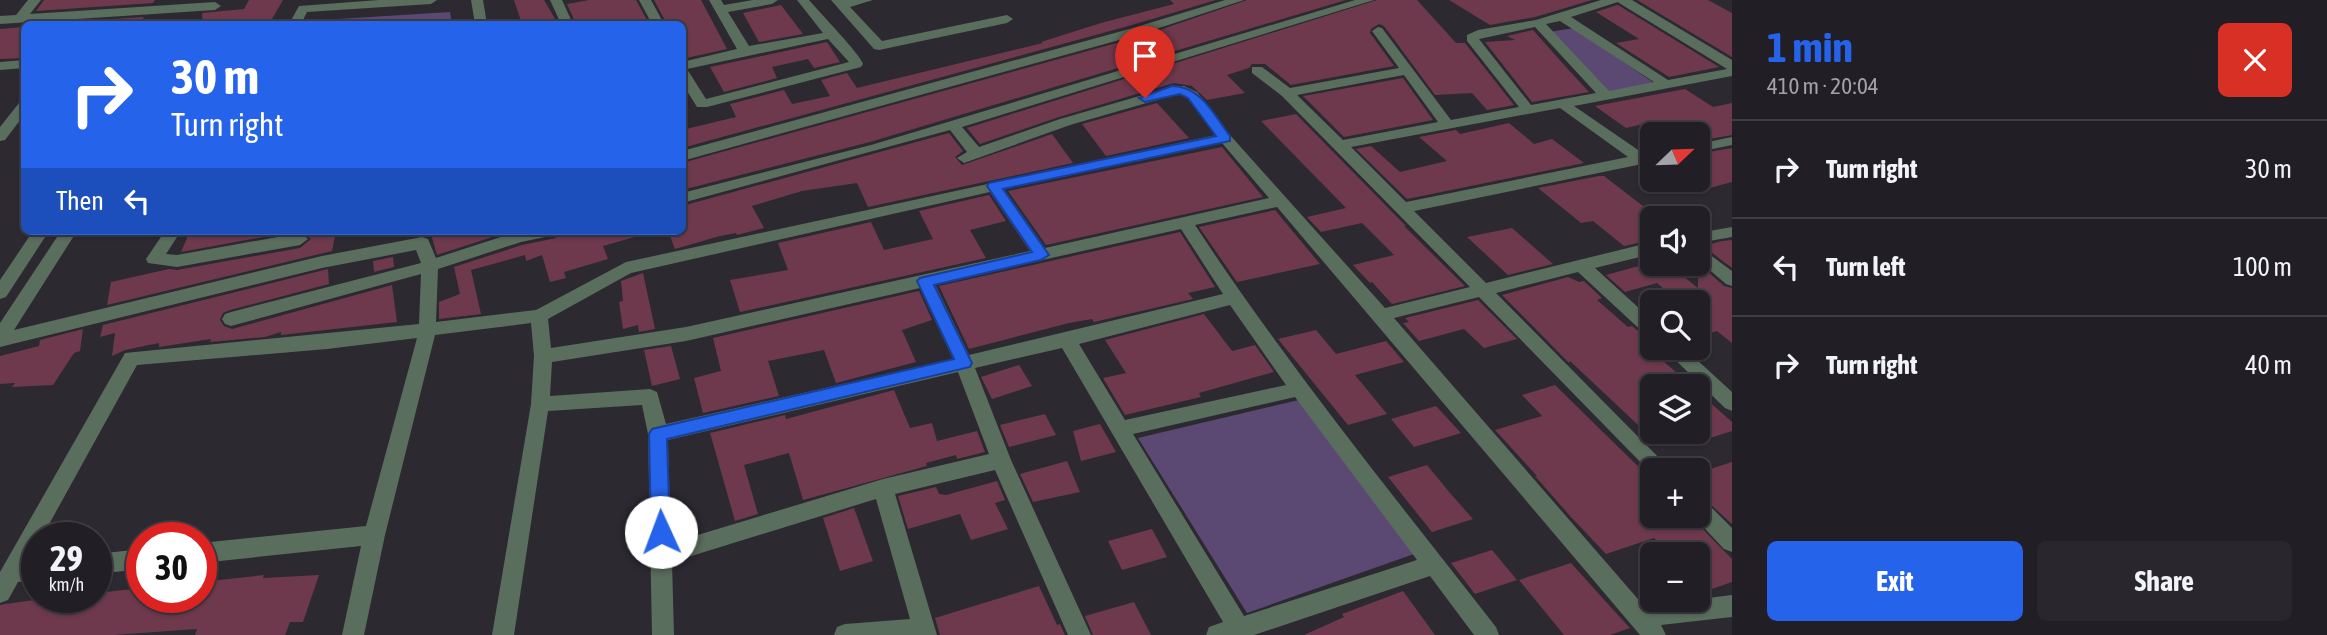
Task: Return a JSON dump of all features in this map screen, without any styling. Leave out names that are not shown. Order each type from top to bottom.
[{"type":"street","points":[[19,19],[35,0]]},
{"type":"street","points":[[97,13],[109,0]]},
{"type":"street","points":[[297,21],[306,5],[431,0]]},
{"type":"street","points":[[477,0],[480,21]]},
{"type":"street","points":[[556,0],[566,21]]},
{"type":"street","points":[[645,0],[656,21]]},
{"type":"street","points":[[745,51],[718,5],[772,0]]},
{"type":"street","points":[[686,76],[702,104],[856,64],[856,60],[831,35],[803,0]]},
{"type":"street","points":[[840,3],[866,0]]},
{"type":"street","points":[[686,155],[1137,31],[1238,0]]},
{"type":"street","points":[[686,197],[876,148],[1368,0]]},
{"type":"street","points":[[1528,110],[1472,38],[1478,34],[1563,18],[1614,0]]},
{"type":"street","points":[[1623,0],[1732,66]]},
{"type":"street","points":[[0,20],[217,3]]},
{"type":"street","points":[[205,21],[217,3]]},
{"type":"street","points":[[840,3],[879,46],[1007,19]]},
{"type":"street","points":[[183,21],[196,4]]},
{"type":"street","points":[[1563,18],[1667,85]]},
{"type":"street","points":[[1538,23],[1605,95]]},
{"type":"street","points":[[1378,31],[1447,124]]},
{"type":"street","points":[[686,68],[745,51],[831,35]]},
{"type":"street","points":[[0,66],[21,64]]},
{"type":"street","points":[[1258,70],[1287,93],[1340,145],[1649,458]]},
{"type":"street","points":[[1287,93],[1409,70]]},
{"type":"street","points":[[1340,145],[1732,72]]},
{"type":"street","points":[[953,124],[970,155],[1065,122],[1179,89],[1192,95],[1225,138],[1656,635]]},
{"type":"street","points":[[1563,104],[1640,154]]},
{"type":"street","points":[[0,117],[21,111]]},
{"type":"street","points":[[0,137],[21,111]]},
{"type":"street","points":[[0,593],[131,358],[427,332],[539,316],[626,268],[1225,138]]},
{"type":"street","points":[[1710,146],[1732,141]]},
{"type":"street","points":[[1402,208],[1640,159]]},
{"type":"street","points":[[994,186],[1041,255]]},
{"type":"street","points":[[543,356],[686,334],[1280,201]]},
{"type":"street","points":[[1185,222],[1234,298],[1299,389],[1488,635]]},
{"type":"street","points":[[1710,236],[1732,232]]},
{"type":"street","points":[[2,288],[38,235]]},
{"type":"street","points":[[0,339],[66,235]]},
{"type":"street","points":[[170,235],[154,259],[177,261],[300,239]]},
{"type":"street","points":[[231,319],[430,266],[529,235]]},
{"type":"street","points":[[0,339],[322,262],[422,243],[430,266],[427,332],[374,535],[353,635]]},
{"type":"street","points":[[1381,315],[1640,251]]},
{"type":"street","points":[[1710,262],[1732,280]]},
{"type":"street","points":[[1580,264],[1640,319]]},
{"type":"street","points":[[925,281],[964,363],[1001,460],[1080,635]]},
{"type":"street","points":[[2,288],[37,282]]},
{"type":"street","points":[[658,434],[1067,340],[1234,298]]},
{"type":"street","points":[[502,635],[540,404],[543,356],[539,316]]},
{"type":"street","points":[[1067,340],[1120,429],[1228,632],[1433,565]]},
{"type":"street","points":[[1685,360],[1732,403]]},
{"type":"street","points":[[1120,429],[1299,389]]},
{"type":"street","points":[[540,404],[650,397],[658,434],[663,635]]},
{"type":"street","points":[[662,556],[883,488],[1001,460]]},
{"type":"street","points":[[845,635],[925,632],[883,488]]},
{"type":"street","points":[[1710,519],[1732,542]]},
{"type":"street","points":[[217,551],[374,535]]},
{"type":"street","points":[[12,572],[21,571]]},
{"type":"street","points":[[1641,617],[1732,606]]},
{"type":"shaded area","points":[[450,12],[452,21],[306,21]]},
{"type":"shaded area","points":[[1574,28],[1657,85],[1606,92],[1549,32]]},
{"type":"shaded area","points":[[1299,400],[1414,554],[1247,613],[1138,438]]},
{"type":"building","points":[[44,0],[155,0],[153,3],[36,11]]},
{"type":"building","points":[[249,0],[283,0],[271,21],[203,21],[202,13],[244,9]]},
{"type":"building","points":[[514,0],[544,0],[556,21],[521,21]]},
{"type":"building","points":[[589,0],[636,0],[647,21],[575,21],[567,4]]},
{"type":"building","points":[[654,0],[701,0],[727,49],[686,58],[686,21],[665,21]]},
{"type":"building","points":[[1170,0],[1216,0],[686,147],[686,129],[736,117],[730,104],[784,90],[792,104],[830,96],[821,80],[847,73],[857,88],[1043,43],[1041,42],[1101,23],[1174,4]]},
{"type":"building","points":[[1247,0],[1346,0],[870,142],[686,189],[686,162],[1142,36]]},
{"type":"building","points":[[1377,0],[1417,0],[1456,43],[1465,43],[1514,105],[1487,110],[1472,93],[1435,95],[1384,26],[1379,24],[1371,29],[1370,33],[1394,66],[1291,85],[1265,64],[1252,64],[1249,68],[1227,75],[1245,93],[1207,100],[1192,86],[1174,83],[980,144],[967,128]]},
{"type":"building","points":[[1449,0],[1592,0],[1535,17],[1490,25]]},
{"type":"building","points":[[1637,0],[1708,0],[1732,13],[1732,57]]},
{"type":"building","points":[[781,5],[803,34],[759,42],[743,13]]},
{"type":"building","points":[[1617,5],[1719,67],[1669,77],[1616,43],[1639,39],[1596,12]]},
{"type":"building","points":[[144,17],[141,21],[81,21]]},
{"type":"building","points":[[21,27],[21,58],[0,59],[0,29]]},
{"type":"building","points":[[1533,30],[1589,92],[1532,102],[1485,42],[1515,40],[1507,36]]},
{"type":"building","points":[[827,42],[840,62],[814,68],[808,59],[772,67],[777,78],[724,92],[710,67]]},
{"type":"building","points":[[1403,78],[1433,120],[1344,137],[1303,96]]},
{"type":"building","points":[[1685,89],[1713,107],[1732,103],[1732,135],[1710,139],[1710,122],[1640,122],[1640,125],[1626,128],[1595,106]]},
{"type":"building","points":[[1157,103],[1189,138],[1106,156],[1082,124]]},
{"type":"building","points":[[1296,114],[1465,286],[1392,304],[1372,282],[1370,283],[1353,265],[1394,255],[1362,223],[1321,232],[1307,217],[1346,208],[1261,121]]},
{"type":"building","points":[[1509,123],[1534,144],[1552,139],[1584,163],[1407,199],[1356,149],[1371,146],[1400,172],[1447,161],[1419,137],[1456,130],[1460,134]]},
{"type":"building","points":[[949,133],[963,151],[955,157],[962,165],[1052,134],[1073,163],[868,207],[857,183],[802,191],[752,206],[764,228],[720,236],[675,249],[670,235],[686,235],[686,205]]},
{"type":"building","points":[[1222,147],[1263,197],[1046,245],[1008,191]]},
{"type":"building","points":[[1732,148],[1732,182],[1710,188],[1710,152]]},
{"type":"building","points":[[1604,176],[1643,206],[1640,206],[1640,243],[1624,246],[1593,221],[1581,223],[1538,188]]},
{"type":"building","points":[[989,195],[1006,221],[970,230],[986,258],[740,312],[730,280],[788,270],[778,243],[871,222],[884,250],[933,239],[919,211]]},
{"type":"building","points":[[1275,210],[1320,264],[1237,282],[1199,227]]},
{"type":"building","points":[[1512,228],[1553,264],[1508,275],[1467,237]]},
{"type":"building","points":[[1180,232],[1215,287],[1188,293],[1193,299],[1094,322],[1092,319],[1069,323],[969,349],[939,286]]},
{"type":"building","points":[[188,235],[274,235],[181,252]]},
{"type":"building","points":[[306,235],[335,235],[332,251],[107,305],[111,282],[169,269],[177,270],[300,248],[311,239]]},
{"type":"building","points":[[431,235],[499,235],[437,255]]},
{"type":"building","points":[[557,235],[638,235],[603,246],[608,259],[564,272],[566,278],[550,282],[542,255],[526,261],[525,255],[471,270],[481,314],[439,319],[439,302],[460,294],[454,267],[522,245],[556,238]]},
{"type":"building","points":[[1732,240],[1732,268],[1710,251],[1710,244]]},
{"type":"building","points":[[393,257],[394,267],[374,272],[373,261]]},
{"type":"building","points":[[1640,266],[1640,276],[1683,276],[1698,288],[1698,276],[1710,276],[1710,274],[1724,286],[1732,288],[1732,343],[1717,331],[1710,333],[1710,290],[1665,290],[1657,283],[1625,292],[1606,275]]},
{"type":"building","points":[[328,269],[329,284],[230,310],[223,313],[220,320],[224,326],[232,329],[392,285],[397,322],[281,335],[281,332],[265,337],[210,342],[211,339],[159,347],[159,343],[125,350],[112,356],[115,333],[100,337],[103,325]]},
{"type":"building","points":[[643,273],[655,329],[639,332],[638,325],[623,329],[619,302],[623,301],[621,281]]},
{"type":"building","points":[[1568,277],[1579,282],[1584,281],[1602,298],[1597,300],[1628,327],[1632,326],[1640,332],[1640,360],[1662,360],[1678,374],[1640,374],[1640,427],[1570,361],[1569,363],[1502,295]]},
{"type":"building","points":[[919,291],[932,320],[902,330],[916,362],[836,383],[824,350],[768,361],[779,396],[703,413],[694,378],[721,371],[713,338]]},
{"type":"building","points":[[1478,300],[1517,339],[1484,348],[1464,329],[1419,341],[1403,323],[1409,322],[1405,318]]},
{"type":"building","points":[[1204,314],[1232,351],[1255,345],[1274,372],[1199,393],[1201,397],[1125,415],[1103,378],[1126,373],[1105,340]]},
{"type":"building","points":[[83,329],[80,351],[74,353],[53,385],[12,387],[15,383],[0,384],[0,356],[39,346],[40,340]]},
{"type":"building","points":[[1316,330],[1336,354],[1386,341],[1404,362],[1355,375],[1387,414],[1348,425],[1278,339]]},
{"type":"building","points":[[671,346],[680,379],[652,386],[644,350]]},
{"type":"building","points":[[1019,365],[1032,386],[992,399],[981,377]]},
{"type":"building","points":[[1555,385],[1640,468],[1640,528],[1702,528],[1732,559],[1732,582],[1710,590],[1710,542],[1658,542],[1654,538],[1606,554],[1495,430],[1542,416],[1522,395]]},
{"type":"building","points":[[894,390],[910,428],[932,423],[937,441],[977,431],[985,452],[957,459],[956,455],[926,463],[927,466],[803,500],[789,453],[744,465],[758,514],[735,521],[710,433],[785,415],[786,419]]},
{"type":"building","points":[[1710,403],[1732,422],[1732,431],[1710,438]]},
{"type":"building","points":[[1436,406],[1461,433],[1414,447],[1391,419]]},
{"type":"building","points":[[1045,414],[1056,435],[1009,447],[1000,425]]},
{"type":"building","points":[[1100,424],[1116,452],[1081,461],[1073,431]]},
{"type":"building","points":[[1067,461],[1080,492],[1033,502],[1020,474]]},
{"type":"building","points":[[1732,462],[1732,524],[1710,504],[1710,469]]},
{"type":"building","points":[[1427,465],[1473,519],[1432,532],[1388,477]]},
{"type":"building","points":[[997,481],[1005,500],[995,503],[1008,529],[971,540],[960,514],[908,529],[898,496],[936,487],[939,494],[946,495]]},
{"type":"building","points":[[854,508],[873,561],[840,571],[823,518]]},
{"type":"building","points":[[1152,529],[1167,557],[1122,570],[1108,541]]},
{"type":"building","points":[[1492,550],[1517,580],[1475,594],[1451,563]]},
{"type":"building","points":[[1571,563],[1630,628],[1610,635],[1564,635],[1519,580]]},
{"type":"building","points":[[264,575],[263,578],[319,575],[303,622],[290,622],[285,635],[195,635],[197,629],[114,635],[0,635],[0,605],[21,602],[21,613],[112,613],[112,591],[126,590],[126,613],[217,613],[217,580]]},
{"type":"building","points":[[1039,586],[1057,625],[1060,624],[1065,635],[940,635],[935,618]]},
{"type":"building","points":[[1403,591],[1435,635],[1304,635],[1344,617],[1342,614]]},
{"type":"building","points":[[1134,602],[1151,635],[1093,635],[1085,616]]},
{"type":"route","points":[[661,532],[658,434],[964,363],[925,281],[1041,255],[994,186],[1225,138],[1192,95],[1179,89],[1145,98]]}]
